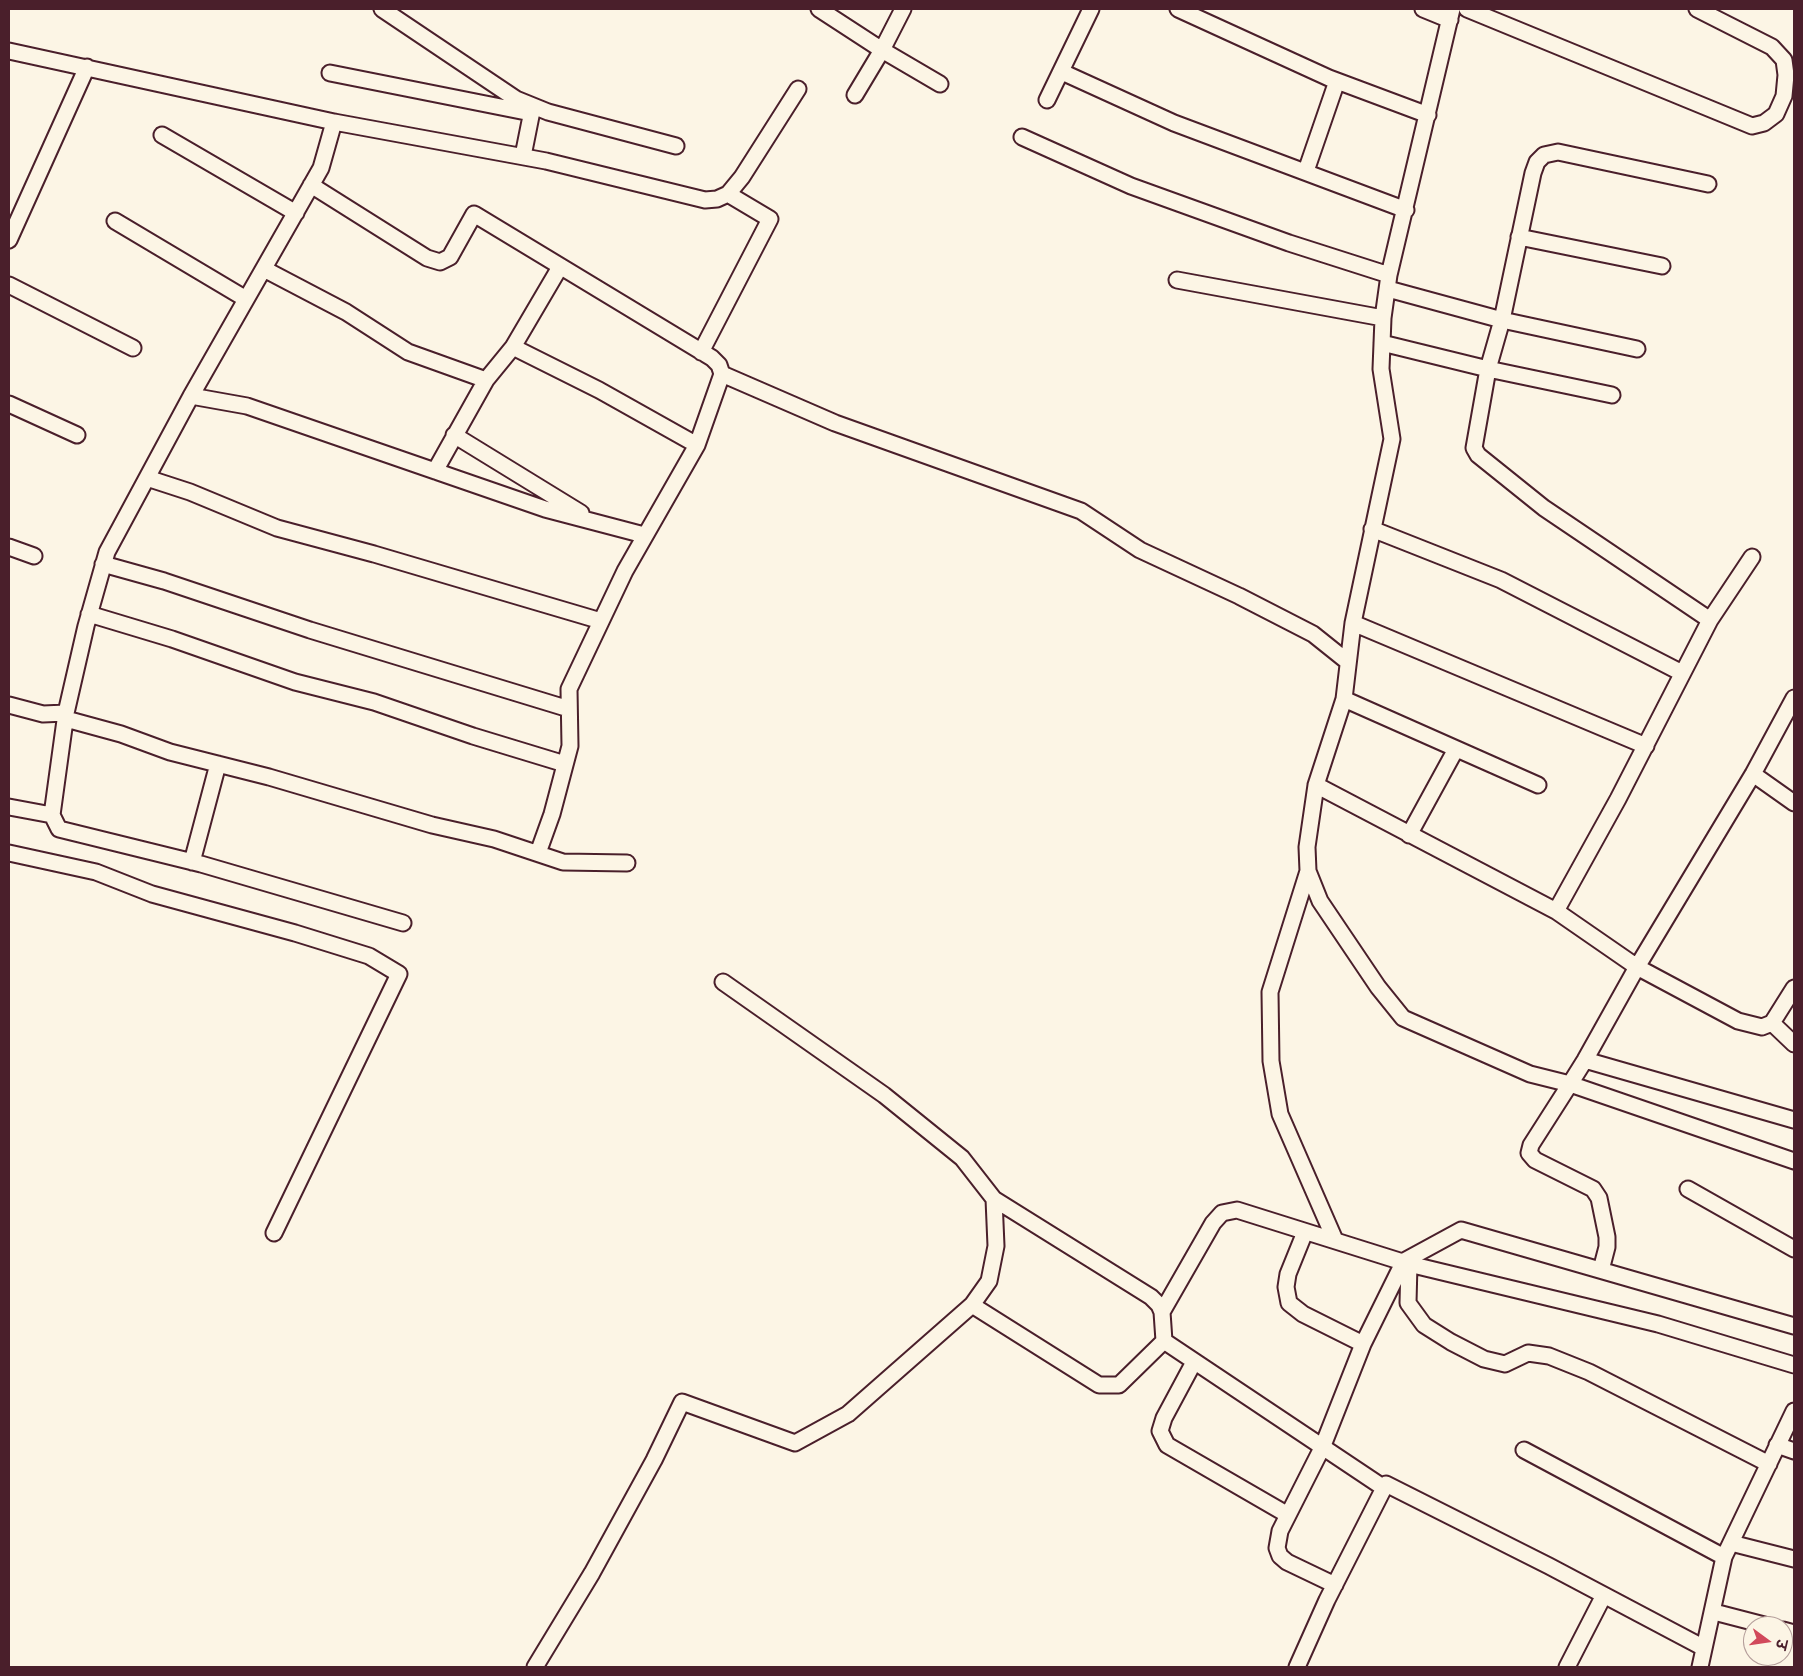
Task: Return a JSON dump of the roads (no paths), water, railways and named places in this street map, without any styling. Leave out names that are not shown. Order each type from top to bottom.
[{"type":"street","points":[[382,9],[532,110]]},
{"type":"street","points":[[819,9],[882,50],[940,84]]},
{"type":"street","points":[[855,95],[882,50],[903,9]]},
{"type":"street","points":[[1047,100],[1091,9]]},
{"type":"street","points":[[1178,9],[1337,81],[1428,115]]},
{"type":"street","points":[[1423,9],[1451,14],[1388,282],[1383,318],[1381,369],[1392,439],[1352,623],[1344,699],[1316,785],[1307,847],[1308,871],[1320,901],[1378,987],[1403,1018],[1530,1074],[1570,1084],[1794,1161]]},
{"type":"street","points":[[1467,9],[1752,126],[1764,123],[1776,114],[1784,96],[1786,75],[1784,60],[1772,47],[1717,13],[1697,9]]},
{"type":"street","points":[[9,51],[334,122],[523,156],[705,200],[717,199],[728,194],[742,177],[798,89]]},
{"type":"street","points":[[9,240],[87,67]]},
{"type":"street","points":[[1062,72],[1174,122],[1406,210]]},
{"type":"street","points":[[330,73],[532,110],[676,146]]},
{"type":"street","points":[[1306,171],[1337,81]]},
{"type":"street","points":[[523,156],[532,110]]},
{"type":"street","points":[[334,122],[321,168],[191,396],[107,552],[89,614],[66,716],[52,815],[59,829],[192,862],[403,923]]},
{"type":"street","points":[[162,134],[296,214]]},
{"type":"street","points":[[1022,137],[1131,186],[1289,243],[1388,282],[1502,320],[1637,348]]},
{"type":"street","points":[[1708,184],[1558,152],[1544,155],[1537,162],[1518,237],[1502,320],[1488,369],[1474,448],[1478,455],[1544,508],[1710,620]]},
{"type":"street","points":[[312,184],[427,258],[440,262],[450,257],[474,214],[701,352],[719,365],[722,374],[696,445],[644,535],[568,689],[570,746],[538,853]]},
{"type":"street","points":[[701,352],[770,219],[728,194]]},
{"type":"street","points":[[115,221],[246,299]]},
{"type":"street","points":[[1518,237],[1662,266]]},
{"type":"street","points":[[434,472],[486,380],[512,347],[560,267]]},
{"type":"street","points":[[264,269],[346,312],[408,352],[486,380]]},
{"type":"street","points":[[1178,280],[1383,318]]},
{"type":"street","points":[[9,285],[133,348]]},
{"type":"street","points":[[1382,343],[1488,369],[1612,395]]},
{"type":"street","points":[[512,347],[599,390],[696,445]]},
{"type":"street","points":[[722,374],[835,423],[1081,510],[1140,550],[1240,596],[1313,634],[1348,662]]},
{"type":"street","points":[[191,396],[247,406],[545,509],[644,535]]},
{"type":"street","points":[[9,404],[77,435]]},
{"type":"street","points":[[454,435],[595,522]]},
{"type":"street","points":[[147,478],[190,492],[277,528],[374,554],[601,621]]},
{"type":"street","points":[[1372,529],[1501,580],[1682,673]]},
{"type":"street","points":[[9,547],[34,556]]},
{"type":"street","points":[[1556,910],[1646,746],[1710,620],[1752,557]]},
{"type":"street","points":[[103,564],[164,581],[310,630],[569,709]]},
{"type":"street","points":[[89,614],[172,639],[295,682],[374,702],[473,736],[565,764]]},
{"type":"street","points":[[1352,623],[1646,746]]},
{"type":"street","points":[[1601,1270],[1607,1242],[1599,1198],[1593,1189],[1534,1160],[1529,1153],[1531,1145],[1585,1060],[1637,967],[1753,774],[1794,698]]},
{"type":"street","points":[[1344,699],[1538,785]]},
{"type":"street","points":[[9,704],[43,714],[66,716],[170,752],[538,853],[563,862],[628,863]]},
{"type":"street","points":[[1409,835],[1456,749]]},
{"type":"street","points":[[192,862],[218,764]]},
{"type":"street","points":[[1753,774],[1794,803]]},
{"type":"street","points":[[1316,785],[1556,910],[1637,967],[1738,1020],[1762,1027],[1772,1023],[1794,988]]},
{"type":"street","points":[[9,808],[52,815]]},
{"type":"street","points":[[9,853],[96,872],[152,894],[295,932],[369,956],[399,974],[274,1233]]},
{"type":"street","points":[[1308,871],[1270,992],[1271,1061],[1280,1114],[1334,1240]]},
{"type":"street","points":[[723,982],[884,1095],[962,1158],[994,1199],[1151,1297],[1159,1304],[1162,1312],[1164,1341],[1119,1385],[1099,1385],[972,1305]]},
{"type":"street","points":[[1772,1023],[1794,1044]]},
{"type":"street","points":[[1585,1060],[1794,1120]]},
{"type":"street","points":[[1688,1189],[1794,1250]]},
{"type":"street","points":[[534,1667],[592,1573],[654,1460],[682,1402],[795,1442],[848,1414],[972,1305],[989,1281],[996,1246],[994,1199]]},
{"type":"street","points":[[1162,1312],[1213,1223],[1222,1213],[1237,1210],[1406,1262],[1658,1324],[1794,1364]]},
{"type":"street","points":[[1335,1584],[1287,1562],[1280,1556],[1277,1548],[1278,1540],[1288,1515],[1322,1448],[1363,1344],[1406,1262],[1462,1230],[1794,1326]]},
{"type":"street","points":[[1305,1232],[1288,1274],[1286,1287],[1289,1303],[1303,1314],[1363,1344]]},
{"type":"street","points":[[1406,1262],[1408,1303],[1424,1326],[1451,1342],[1484,1359],[1505,1364],[1528,1353],[1549,1356],[1589,1372],[1768,1464]]},
{"type":"street","points":[[1164,1341],[1384,1488]]},
{"type":"street","points":[[1194,1362],[1164,1418],[1160,1431],[1167,1445],[1288,1515]]},
{"type":"street","points":[[1697,1667],[1714,1612],[1724,1558],[1794,1411]]},
{"type":"street","points":[[1778,1445],[1794,1451]]},
{"type":"street","points":[[1524,1450],[1724,1558]]},
{"type":"street","points":[[1298,1667],[1335,1584],[1386,1484],[1549,1566],[1603,1597],[1704,1648]]},
{"type":"street","points":[[1731,1543],[1794,1559]]},
{"type":"street","points":[[1567,1667],[1603,1597]]},
{"type":"street","points":[[1714,1612],[1743,1620]]}]
